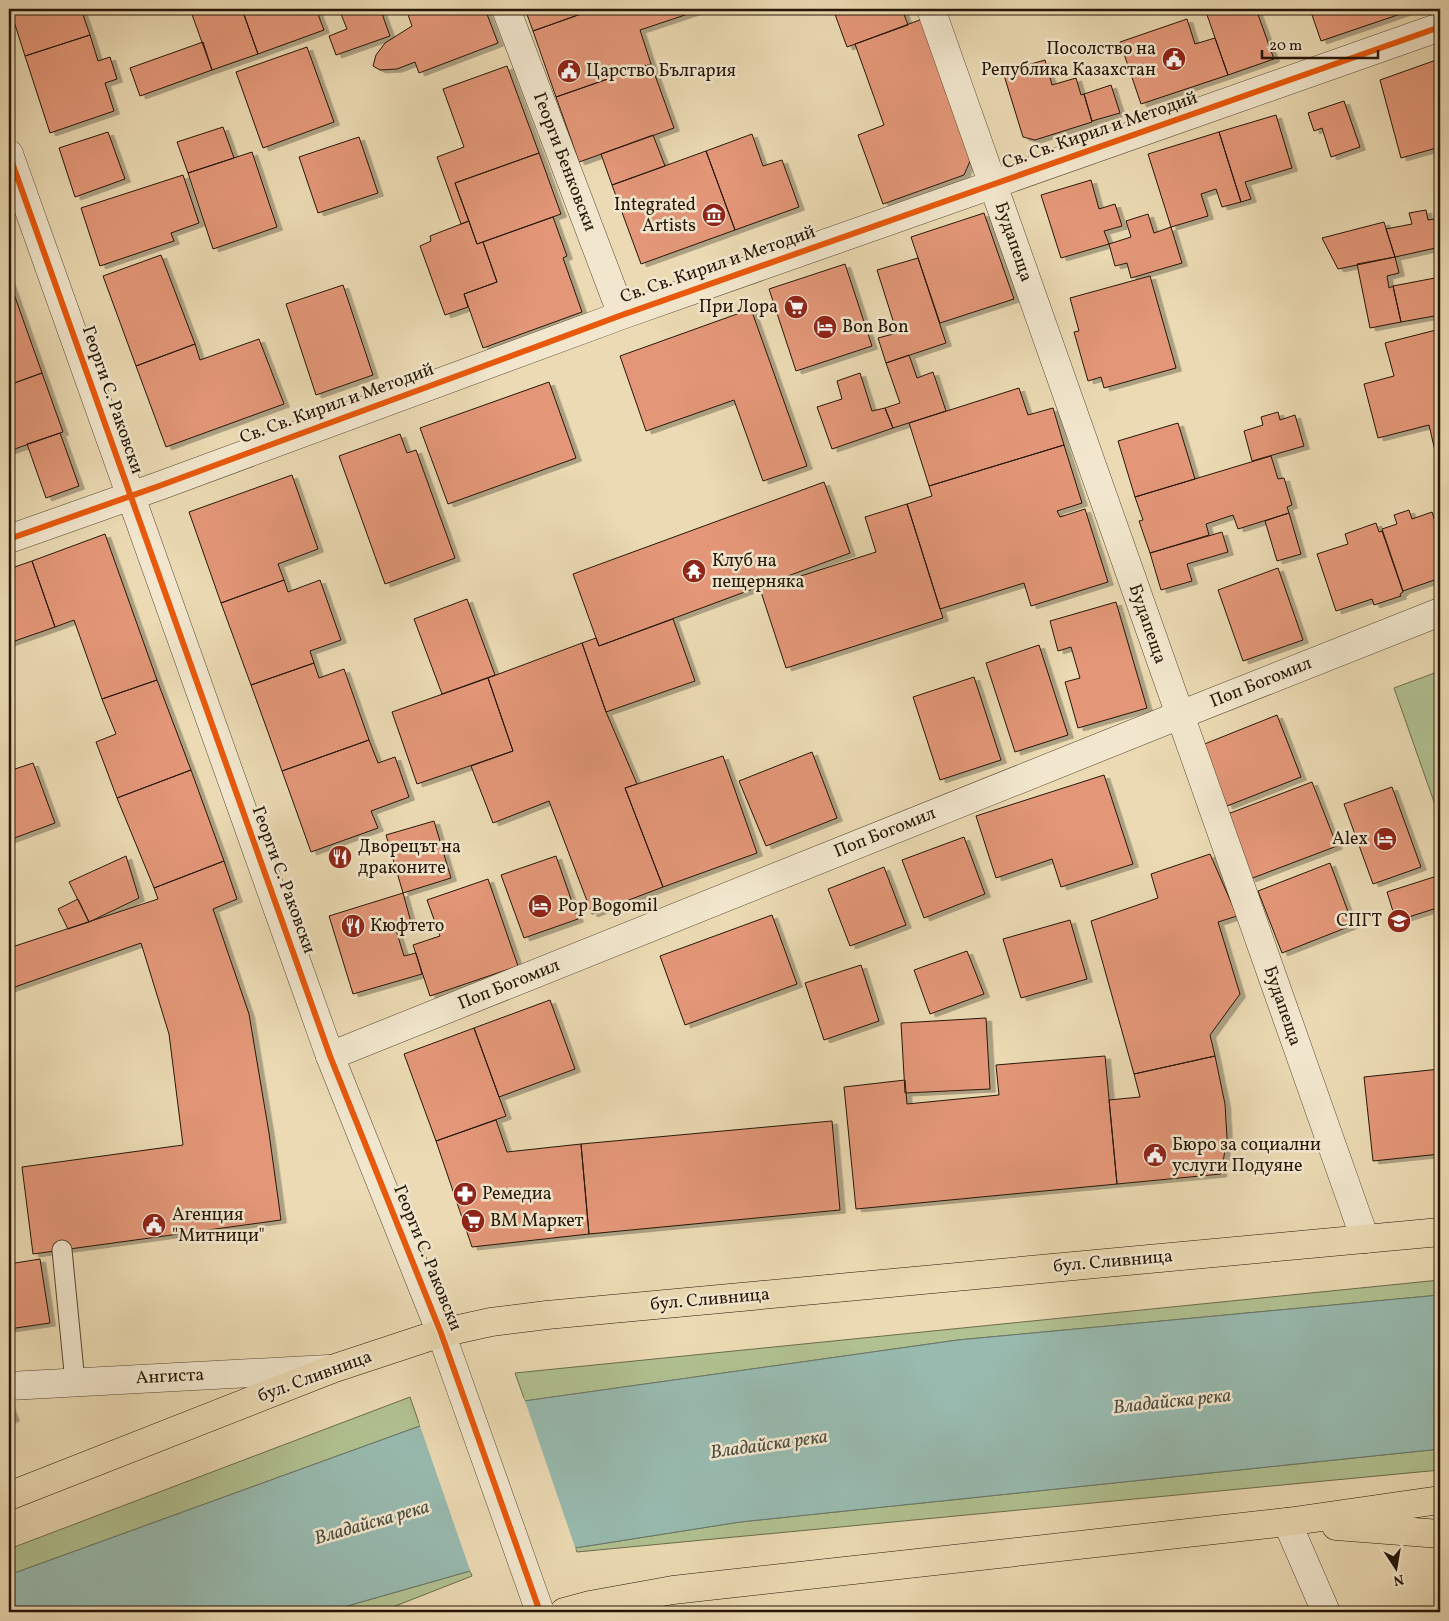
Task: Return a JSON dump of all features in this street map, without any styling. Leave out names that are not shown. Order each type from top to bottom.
[{"type":"main road","name":"бул. Сливница","points":[[9,1496],[332,1369],[441,1333],[491,1322],[547,1315],[1435,1231]]},
{"type":"main road","points":[[564,1612],[674,1590],[1288,1522],[1440,1500]]},
{"type":"main road","points":[[1288,1522],[1440,1534]]},
{"type":"street","name":"Георги Бенковски","points":[[506,9],[622,315]]},
{"type":"street","name":"Будапеща","points":[[931,9],[1365,1239]]},
{"type":"street","name":"Св. Св. Кирил и Методий","points":[[9,539],[622,315],[1440,27]]},
{"type":"street","name":"Георги С. Раковски","points":[[9,154],[330,1056],[441,1333],[540,1612]]},
{"type":"street","name":"Поп Богомил","points":[[330,1056],[1440,612]]},
{"type":"street","name":"Ангиста","points":[[9,1386],[332,1369]]},
{"type":"street","points":[[1288,1522],[1326,1612]]},
{"type":"lane","points":[[62,1250],[75,1382]]},
{"type":"green space","points":[[1440,671],[1440,819],[1394,688]]},
{"type":"green space","points":[[1440,1280],[1440,1295],[958,1340],[525,1401],[515,1373]]},
{"type":"green space","points":[[410,1397],[420,1426],[9,1575],[9,1549]]},
{"type":"green space","points":[[1440,1449],[1440,1470],[577,1552],[575,1548],[740,1522]]},
{"type":"green space","points":[[470,1571],[472,1576],[380,1612],[326,1612]]},
{"type":"water","name":"Владайска река","points":[[1440,1295],[1440,1449],[740,1522],[575,1548],[470,1571],[326,1612],[9,1612],[9,1575],[420,1426],[524,1401],[958,1340]]},
{"type":"pier","points":[[524,1398],[576,1550],[471,1573],[419,1423]]},
{"type":"building","points":[[10,9],[81,9],[90,35],[25,56]]},
{"type":"building","points":[[190,9],[242,9],[258,54],[212,70]]},
{"type":"building","points":[[242,9],[316,9],[324,30],[258,54]]},
{"type":"building","points":[[339,9],[387,9],[381,11],[390,36],[336,55],[329,36],[347,29]]},
{"type":"building","points":[[406,9],[485,9],[498,43],[419,73],[415,62],[397,69],[380,70],[373,66],[376,55],[385,43],[412,26]]},
{"type":"building","points":[[525,9],[595,9],[533,31]]},
{"type":"building","points":[[595,9],[703,9],[640,30],[651,64],[556,97],[533,31]]},
{"type":"building","points":[[833,9],[902,9],[908,25],[847,47]]},
{"type":"building","points":[[1216,9],[1256,9],[1274,59],[1228,75],[1206,12]]},
{"type":"building","points":[[1310,9],[1415,9],[1321,41]]},
{"type":"building","points":[[925,18],[973,154],[964,175],[883,204],[858,135],[884,125],[855,44]]},
{"type":"building","name":"Посолство на Република Казахстан","points":[[1187,19],[1195,44],[1215,38],[1228,75],[1141,104],[1120,42]]},
{"type":"building","points":[[90,35],[98,61],[110,57],[117,79],[105,83],[114,111],[50,133],[25,56]]},
{"type":"building","points":[[203,42],[212,70],[140,96],[130,68]]},
{"type":"building","points":[[307,47],[334,122],[263,148],[236,72]]},
{"type":"building","points":[[1439,59],[1440,147],[1401,158],[1380,80]]},
{"type":"building","points":[[1045,60],[1052,85],[1076,78],[1081,95],[1084,94],[1092,122],[1035,140],[1023,137],[1003,72]]},
{"type":"building","points":[[651,64],[674,128],[579,162],[556,97]]},
{"type":"building","points":[[507,66],[539,153],[455,183],[469,221],[461,224],[437,157],[464,147],[443,89]]},
{"type":"building","points":[[1111,85],[1120,113],[1092,121],[1084,94]]},
{"type":"building","points":[[1344,101],[1360,147],[1331,157],[1322,128],[1314,131],[1308,113]]},
{"type":"building","points":[[1276,115],[1292,168],[1245,182],[1251,199],[1241,202],[1219,132]]},
{"type":"building","points":[[223,127],[234,158],[188,173],[177,142]]},
{"type":"building","points":[[108,132],[125,179],[75,197],[59,148]]},
{"type":"building","points":[[1219,132],[1241,202],[1222,207],[1216,189],[1201,194],[1208,216],[1171,227],[1148,154]]},
{"type":"building","points":[[752,134],[763,166],[782,160],[799,207],[735,230],[706,151]]},
{"type":"building","points":[[653,135],[665,166],[612,185],[601,154]]},
{"type":"building","points":[[359,137],[378,193],[318,213],[299,157]]},
{"type":"building","points":[[706,151],[735,230],[641,264],[612,185]]},
{"type":"building","points":[[252,152],[277,227],[213,249],[188,173]]},
{"type":"building","points":[[539,153],[561,214],[477,244],[455,183]]},
{"type":"building","points":[[183,175],[199,223],[171,233],[174,241],[100,266],[81,208]]},
{"type":"building","points":[[1091,180],[1099,209],[1115,204],[1122,226],[1104,231],[1109,244],[1061,258],[1041,195]]},
{"type":"building","points":[[1426,210],[1428,220],[1440,218],[1440,247],[1395,257],[1386,229],[1412,224],[1409,213]]},
{"type":"building","points":[[984,213],[1014,299],[940,323],[911,237]]},
{"type":"building","points":[[1148,214],[1154,233],[1171,227],[1182,263],[1131,278],[1127,263],[1115,266],[1109,244],[1131,237],[1126,221]]},
{"type":"building","points":[[553,217],[567,256],[563,258],[582,312],[483,348],[464,294],[497,282],[483,242]]},
{"type":"building","points":[[469,221],[477,244],[483,242],[497,282],[464,294],[468,307],[445,315],[420,246],[431,241],[430,236]]},
{"type":"building","points":[[1384,222],[1395,257],[1338,269],[1322,238]]},
{"type":"building","points":[[161,255],[195,344],[136,366],[103,276]]},
{"type":"building","points":[[1395,257],[1399,273],[1387,276],[1389,288],[1393,286],[1401,322],[1370,328],[1357,264]]},
{"type":"building","points":[[918,258],[946,343],[886,363],[878,338],[897,333],[877,270]]},
{"type":"building","points":[[845,264],[872,346],[796,371],[769,289]]},
{"type":"building","points":[[1150,276],[1176,368],[1104,388],[1101,377],[1088,381],[1074,332],[1079,331],[1070,298]]},
{"type":"building","points":[[1440,277],[1440,315],[1401,322],[1393,286]]},
{"type":"building","points":[[9,280],[42,373],[9,385]]},
{"type":"building","points":[[343,285],[373,375],[316,395],[286,304]]},
{"type":"building","points":[[751,309],[807,466],[763,481],[734,400],[646,431],[620,356]]},
{"type":"building","points":[[1440,329],[1440,463],[1438,464],[1429,425],[1378,438],[1364,384],[1394,376],[1385,343]]},
{"type":"building","points":[[259,339],[284,404],[166,447],[136,366],[195,344],[200,360]]},
{"type":"building","points":[[909,355],[917,378],[933,372],[946,411],[893,428],[885,408],[900,403],[886,363]]},
{"type":"building","points":[[42,373],[63,432],[9,451],[9,385]]},
{"type":"building","points":[[860,373],[872,411],[885,408],[893,428],[832,449],[817,407],[842,399],[837,381]]},
{"type":"building","points":[[549,382],[576,458],[448,504],[420,428]]},
{"type":"building","points":[[1019,388],[1028,415],[1053,408],[1064,445],[929,486],[909,423]]},
{"type":"building","points":[[1278,412],[1280,420],[1295,415],[1304,446],[1252,461],[1244,431],[1263,425],[1261,417]]},
{"type":"building","points":[[1178,423],[1195,479],[1135,497],[1118,441]]},
{"type":"building","points":[[60,433],[79,486],[46,498],[27,444]]},
{"type":"building","points":[[400,434],[407,453],[416,450],[455,558],[385,584],[339,456]]},
{"type":"building","points":[[1064,445],[1082,503],[1057,511],[1060,517],[1085,509],[1108,582],[1031,606],[1024,583],[940,609],[907,504],[932,496],[929,486]]},
{"type":"building","points":[[1271,456],[1278,479],[1284,478],[1292,505],[1287,507],[1289,513],[1238,529],[1233,515],[1206,524],[1209,535],[1150,553],[1139,521],[1143,520],[1135,497]]},
{"type":"building","points":[[292,475],[318,549],[278,564],[284,580],[221,603],[189,512]]},
{"type":"building","points":[[824,482],[850,553],[599,646],[573,574]]},
{"type":"building","points":[[907,504],[943,618],[786,668],[760,589],[876,552],[865,517]]},
{"type":"building","points":[[1409,510],[1412,519],[1432,512],[1440,537],[1440,578],[1403,591],[1382,529],[1397,524],[1394,515]]},
{"type":"building","points":[[1289,513],[1301,554],[1277,561],[1265,521]]},
{"type":"building","points":[[1376,523],[1379,532],[1382,531],[1403,592],[1400,594],[1401,596],[1374,605],[1372,599],[1336,611],[1317,554],[1348,544],[1345,534]]},
{"type":"building","points":[[1222,532],[1228,552],[1187,564],[1192,581],[1161,590],[1150,553]]},
{"type":"building","points":[[105,534],[157,680],[102,699],[74,620],[55,627],[32,561]]},
{"type":"building","points":[[32,561],[55,627],[9,643],[9,569]]},
{"type":"building","points":[[1278,568],[1303,640],[1243,661],[1218,590]]},
{"type":"building","points":[[284,580],[288,592],[320,580],[341,640],[310,651],[314,663],[251,685],[221,603]]},
{"type":"building","points":[[467,599],[495,675],[442,694],[414,619]]},
{"type":"building","points":[[1116,602],[1147,708],[1078,728],[1065,682],[1080,678],[1071,647],[1058,651],[1050,621]]},
{"type":"building","points":[[673,619],[695,681],[606,712],[582,643],[596,638],[599,646]]},
{"type":"building","points":[[582,643],[606,712],[637,784],[625,788],[663,887],[592,914],[549,801],[493,823],[471,766],[513,751],[488,678]]},
{"type":"building","points":[[1039,645],[1068,735],[1015,752],[986,663]]},
{"type":"building","points":[[314,663],[319,678],[344,669],[369,740],[282,771],[251,685]]},
{"type":"building","points":[[974,677],[1001,760],[940,780],[913,697]]},
{"type":"building","points":[[488,678],[513,751],[417,784],[392,712]]},
{"type":"building","points":[[157,680],[191,770],[117,798],[96,742],[116,734],[102,699]]},
{"type":"building","points":[[1277,715],[1301,777],[1227,806],[1202,745]]},
{"type":"building","points":[[369,740],[378,763],[395,757],[409,797],[371,811],[378,828],[311,852],[282,771]]},
{"type":"building","points":[[812,752],[837,818],[766,846],[739,781]]},
{"type":"building","points":[[723,756],[757,853],[663,887],[625,788]]},
{"type":"building","points":[[33,763],[55,823],[9,840],[9,771]]},
{"type":"building","points":[[191,770],[224,861],[154,888],[117,798]]},
{"type":"building","points":[[1104,775],[1133,864],[1061,887],[1052,859],[996,878],[976,816]]},
{"type":"building","points":[[1312,782],[1337,846],[1250,879],[1225,815]]},
{"type":"building","points":[[1392,787],[1421,867],[1373,884],[1344,804]]},
{"type":"building","points":[[434,821],[451,878],[403,893],[386,835]]},
{"type":"building","points":[[964,837],[985,894],[924,918],[902,860]]},
{"type":"building","points":[[1210,854],[1237,916],[1218,922],[1240,994],[1210,1035],[1215,1056],[1134,1074],[1091,921],[1158,898],[1151,874]]},
{"type":"building","points":[[126,856],[139,898],[89,922],[69,882]]},
{"type":"building","points":[[556,856],[578,919],[524,938],[501,875]]},
{"type":"building","points":[[224,861],[237,899],[213,909],[249,1014],[281,1220],[33,1254],[22,1167],[183,1145],[169,1034],[141,943],[9,989],[9,948],[158,899],[154,888]]},
{"type":"building","points":[[1330,863],[1353,925],[1282,953],[1258,891]]},
{"type":"building","points":[[884,867],[906,925],[850,946],[828,889]]},
{"type":"building","points":[[1440,875],[1440,907],[1396,921],[1387,892]]},
{"type":"building","points":[[488,879],[518,966],[430,996],[413,945],[440,936],[427,900]]},
{"type":"building","points":[[403,893],[412,926],[396,930],[404,956],[416,953],[422,974],[353,994],[329,916]]},
{"type":"building","points":[[78,899],[89,922],[68,929],[58,909]]},
{"type":"building","points":[[772,915],[797,984],[685,1025],[660,956]]},
{"type":"building","points":[[1070,920],[1087,979],[1021,998],[1003,939]]},
{"type":"building","points":[[967,951],[984,994],[930,1014],[914,970]]},
{"type":"building","points":[[861,965],[879,1021],[824,1040],[805,983]]},
{"type":"building","points":[[550,1000],[575,1069],[499,1097],[474,1028]]},
{"type":"building","points":[[986,1018],[990,1089],[905,1093],[901,1023]]},
{"type":"building","points":[[474,1028],[506,1116],[436,1141],[404,1054]]},
{"type":"building","points":[[1105,1056],[1117,1184],[856,1209],[844,1087],[905,1080],[907,1104],[999,1095],[996,1065]]},
{"type":"building","points":[[1215,1056],[1225,1104],[1227,1138],[1221,1174],[1117,1184],[1109,1100],[1140,1097],[1134,1074]]},
{"type":"building","points":[[1440,1069],[1440,1154],[1373,1161],[1364,1077]]},
{"type":"building","points":[[496,1120],[507,1152],[581,1144],[589,1234],[472,1247],[436,1141]]},
{"type":"building","points":[[832,1121],[840,1210],[589,1234],[581,1144]]},
{"type":"building","points":[[40,1259],[50,1323],[9,1329],[9,1264]]},
{"type":"building","points":[[9,1405],[14,1418],[9,1420]]},
{"type":"building","points":[[1301,1609],[1302,1612],[1267,1612],[1267,1610]]},
{"type":"cycle path","points":[[9,539],[159,486],[622,315],[1440,27]]},
{"type":"cycle path","points":[[9,154],[330,1056],[441,1333],[540,1612]]},
{"type":"place","name":"Посолство на Република Казахстан","points":[[1174,59]]},
{"type":"place","name":"Царство България","points":[[569,71]]},
{"type":"place","name":"Integrated Artists","points":[[714,215]]},
{"type":"place","name":"При Лора","points":[[796,307]]},
{"type":"place","name":"Bon Bon","points":[[825,327]]},
{"type":"place","name":"Клуб на пещерняка","points":[[694,571]]},
{"type":"place","name":"Alex","points":[[1385,839]]},
{"type":"place","name":"Дворецът на драконите","points":[[340,857]]},
{"type":"place","name":"Pop Bogomil","points":[[540,906]]},
{"type":"place","name":"СПГТ","points":[[1399,921]]},
{"type":"place","name":"Кюфтето","points":[[353,926]]},
{"type":"place","name":"Бюро за социални услуги Подуяне","points":[[1155,1155]]},
{"type":"place","name":"Ремедиа","points":[[465,1194]]},
{"type":"place","name":"ВМ Маркет","points":[[473,1221]]},
{"type":"place","name":"Агенция \"Митници\"","points":[[154,1225]]}]
